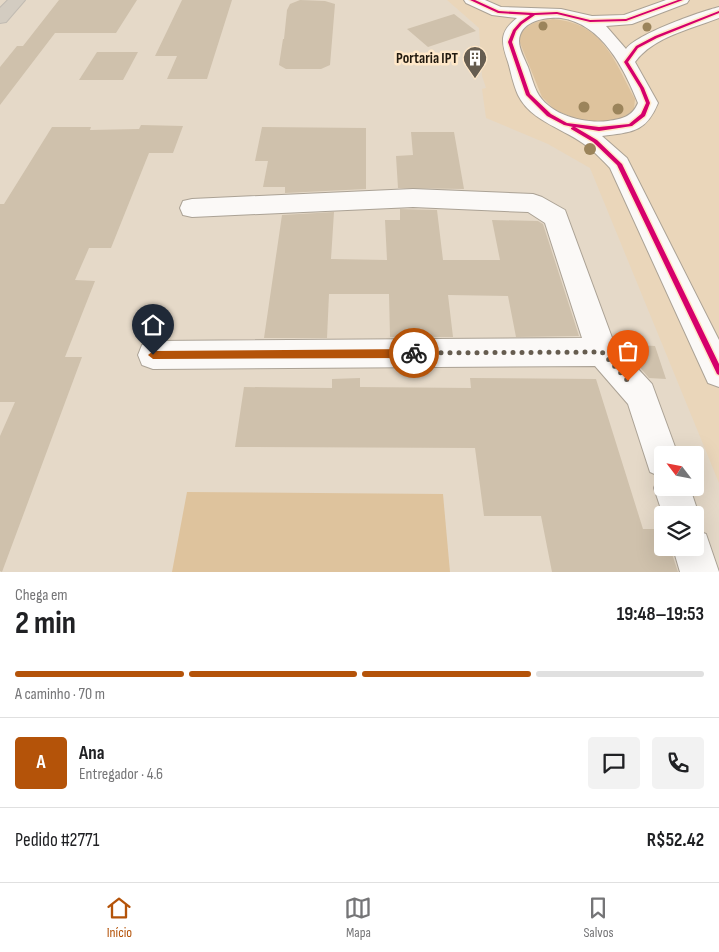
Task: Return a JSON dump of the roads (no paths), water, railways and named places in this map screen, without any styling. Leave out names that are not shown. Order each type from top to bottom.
[{"type":"highway","points":[[0,18],[17,0]]},
{"type":"street","points":[[571,15],[582,0]]},
{"type":"street","points":[[474,1],[498,12],[557,13],[590,21],[626,20],[681,0]]},
{"type":"street","points":[[474,1],[510,42],[528,95],[549,115],[595,141],[619,164],[719,372]]},
{"type":"street","points":[[626,62],[637,47],[656,37],[719,12]]},
{"type":"street","points":[[510,42],[514,31],[521,23],[534,14]]},
{"type":"street","points":[[590,21],[608,39],[626,62],[648,102],[643,115],[630,125],[622,142],[619,164]]},
{"type":"street","points":[[566,124],[599,129],[630,125]]},
{"type":"street","points":[[192,208],[413,198],[533,203],[556,217],[602,352],[641,395],[657,446]]},
{"type":"street","points":[[153,355],[602,352]]},
{"type":"street","points":[[695,556],[700,572]]},
{"type":"place","name":"Portaria IPT","points":[[475,79]]}]
